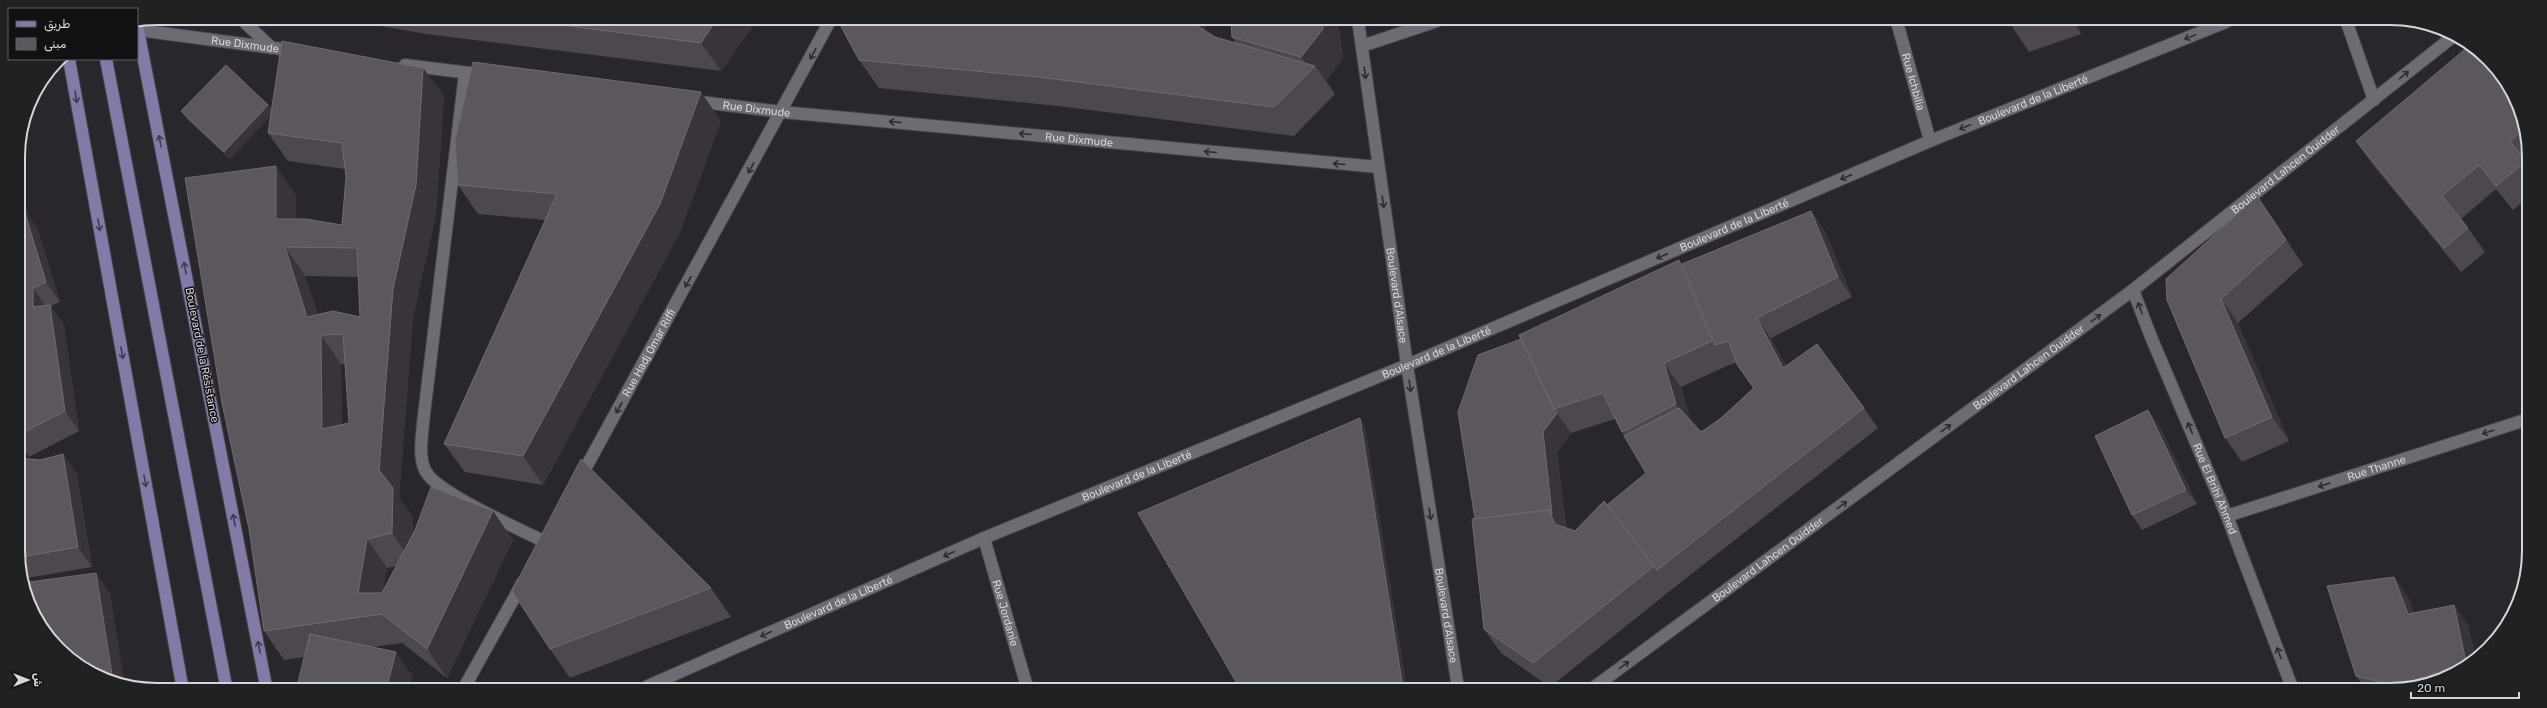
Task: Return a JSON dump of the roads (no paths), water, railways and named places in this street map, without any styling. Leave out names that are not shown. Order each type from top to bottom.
[{"type":"main road","name":"Boulevard de la Résistance","points":[[138,28],[265,683]]},
{"type":"main road","points":[[70,60],[181,683]]},
{"type":"main road","points":[[106,60],[225,683]]},
{"type":"street","points":[[247,25],[272,48]]},
{"type":"street","name":"Rue Hadj Omar Riffi","points":[[572,493],[782,112],[828,25]]},
{"type":"street","name":"Boulevard d'Alsace","points":[[1359,25],[1407,365],[1457,683]]},
{"type":"street","points":[[1362,46],[1425,25]]},
{"type":"street","name":"Rue Ichbilia","points":[[1898,25],[1930,141]]},
{"type":"street","name":"Boulevard de la Liberté","points":[[655,683],[984,538],[1407,365],[1930,141],[2219,25]]},
{"type":"street","points":[[2348,25],[2374,100]]},
{"type":"street","name":"Rue Dixmude","points":[[138,28],[310,53]]},
{"type":"street","name":"Boulevard Lahcen Ouidder","points":[[1600,683],[2133,290],[2449,39]]},
{"type":"street","points":[[395,64],[496,77]]},
{"type":"street","points":[[465,73],[423,423],[423,462],[426,472],[448,492],[545,542]]},
{"type":"street","name":"Rue Dixmude","points":[[679,99],[782,112],[1378,168]]},
{"type":"street","name":"Rue El Brihi Ahmed","points":[[2133,290],[2227,516],[2290,683]]},
{"type":"street","name":"Rue Thanne","points":[[2227,516],[2522,421]]},
{"type":"street","points":[[538,556],[553,528]]},
{"type":"street","name":"Rue Jordanie","points":[[984,538],[1026,683]]},
{"type":"street","points":[[467,683],[530,569]]}]
